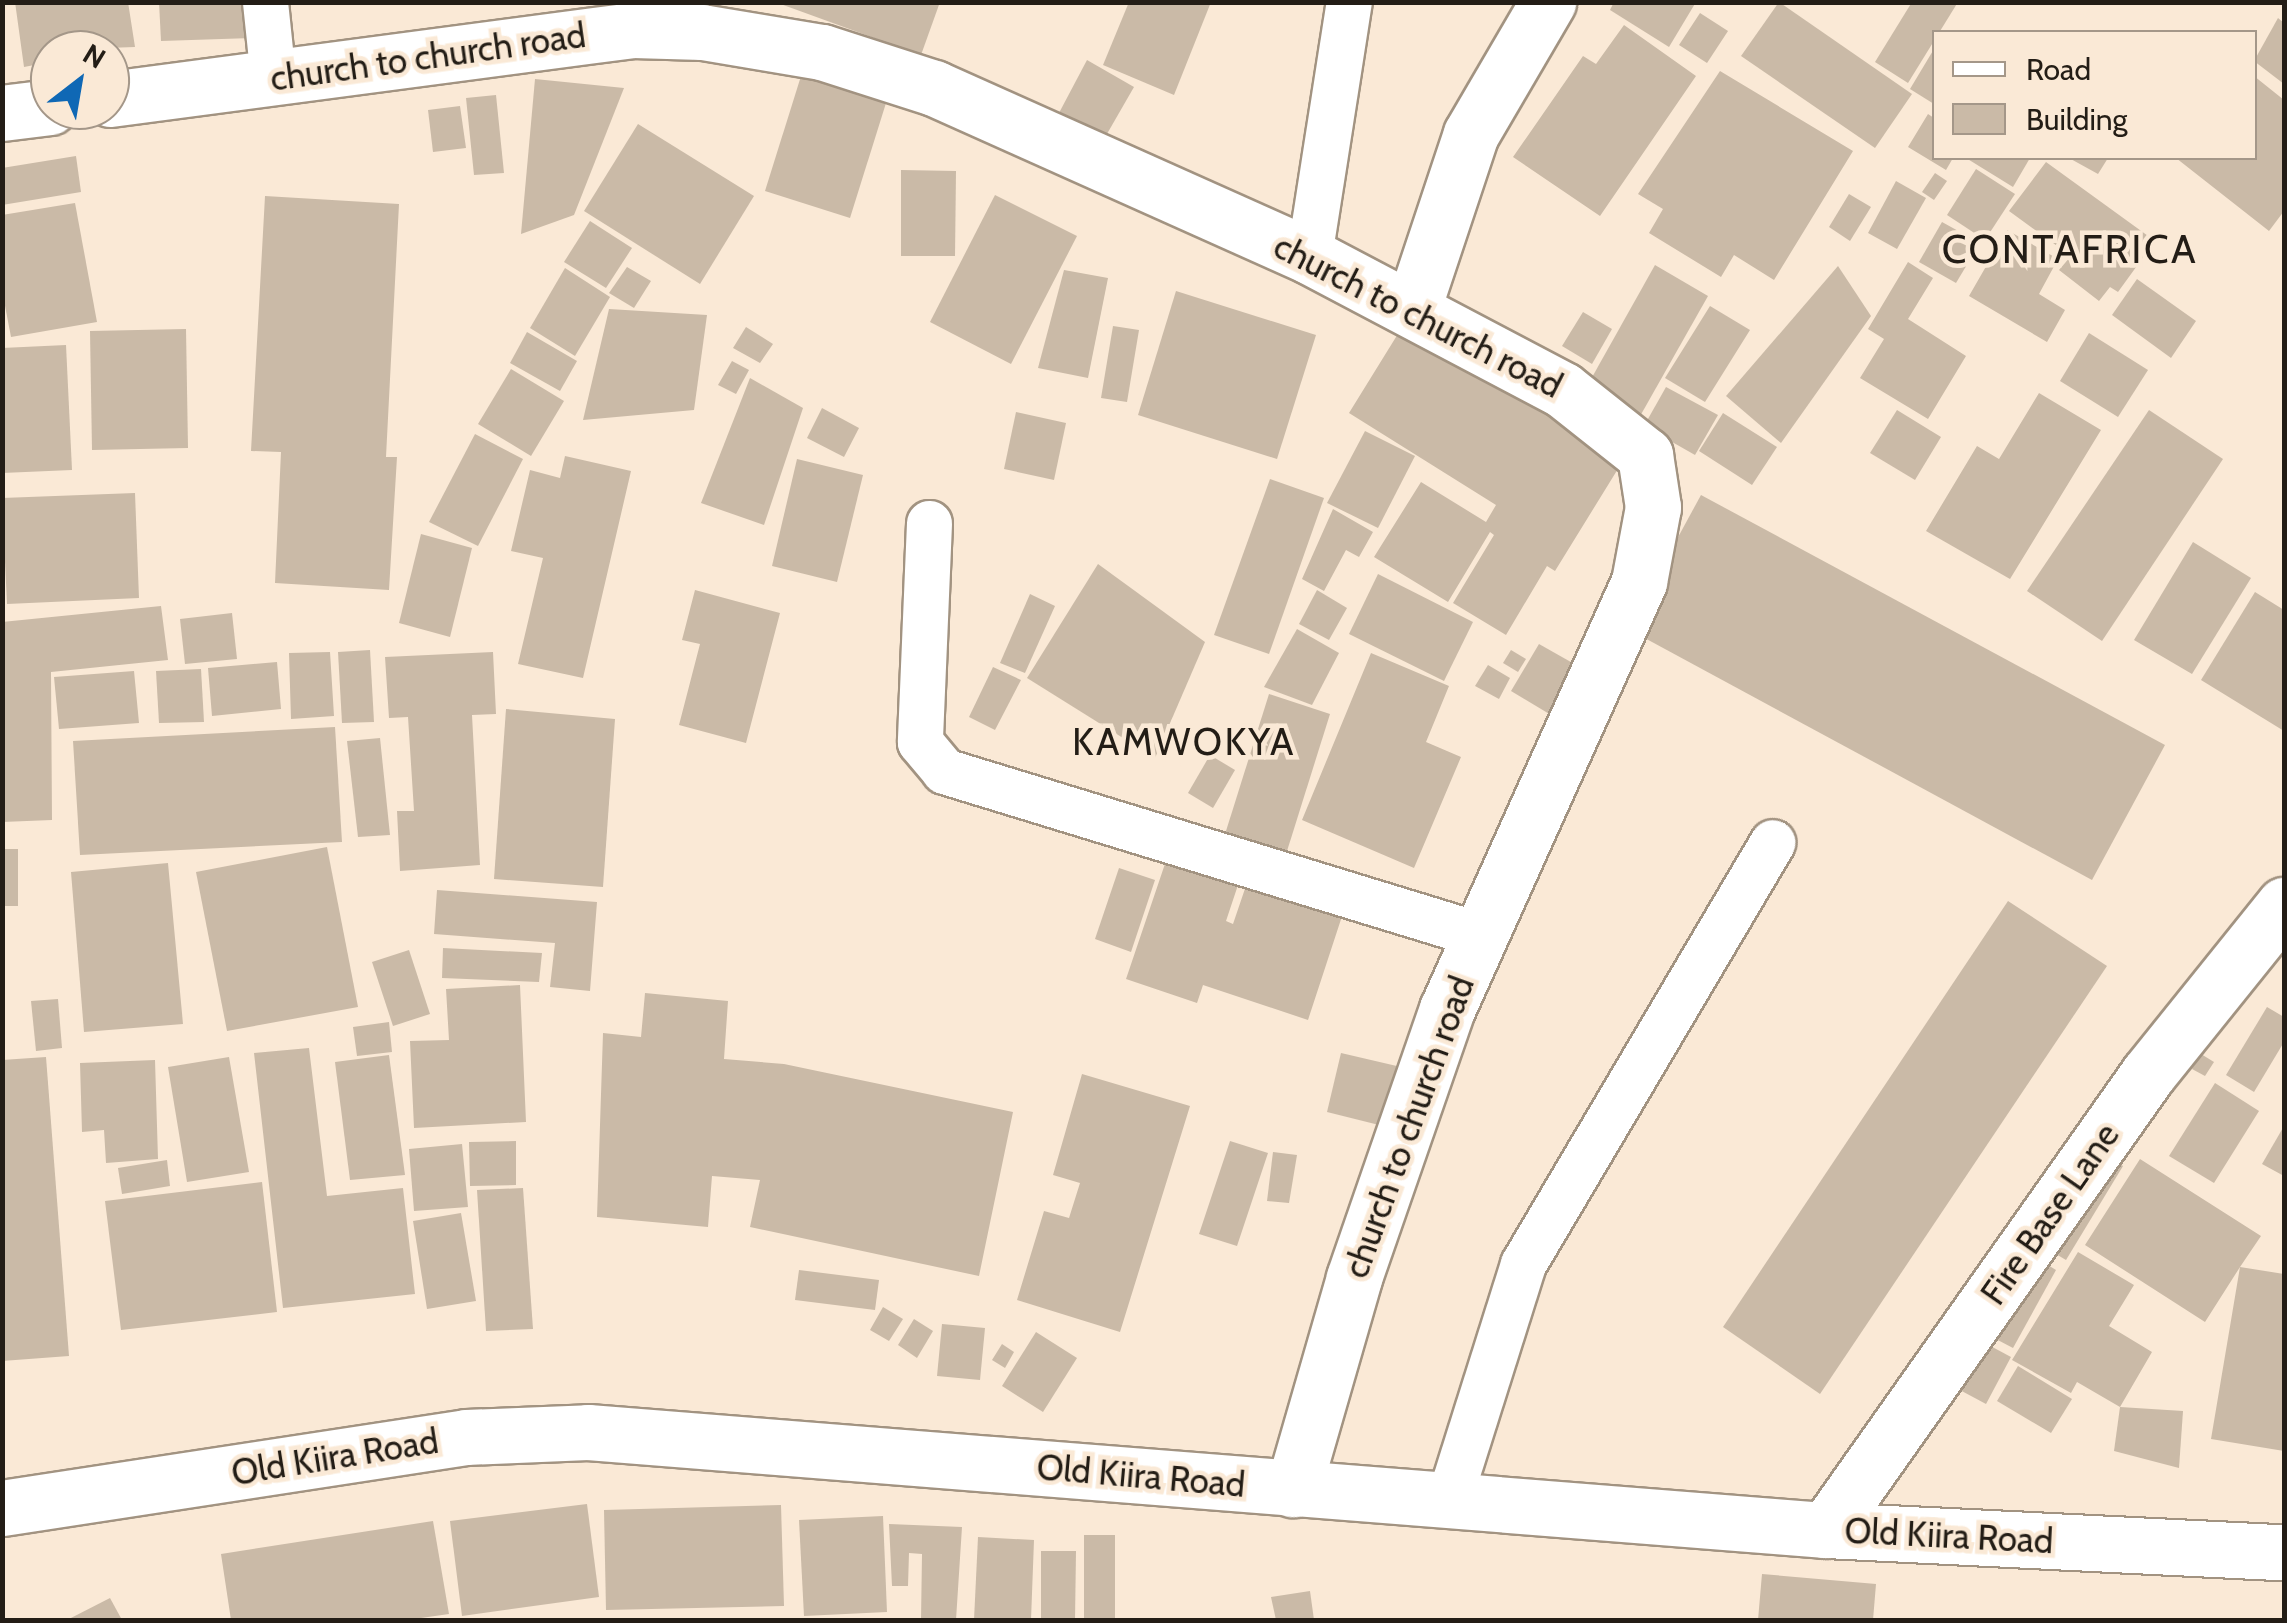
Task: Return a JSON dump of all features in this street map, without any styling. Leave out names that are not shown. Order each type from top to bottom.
[{"type":"street","points":[[1414,308],[1471,134],[1548,2]]},
{"type":"street","name":"church to church road","points":[[130,96],[708,18],[934,88],[1309,256],[1414,308],[1613,423],[1645,455],[1653,481],[1640,582],[1447,1009],[1354,1278],[1292,1489]]},
{"type":"street","points":[[2,114],[30,110]]},
{"type":"street","name":"Fire Base Lane","points":[[1826,1530],[2148,1074],[2284,906]]},
{"type":"street","name":"Old Kiira Road","points":[[2,1508],[466,1437],[588,1432],[1826,1530],[2284,1552]]},
{"type":"lane","points":[[265,2],[274,78]]},
{"type":"lane","points":[[1309,256],[1349,2]]},
{"type":"lane","points":[[930,523],[920,742],[944,771],[1480,935]]},
{"type":"lane","points":[[1448,1502],[1523,1264],[1774,842]]},
{"type":"building","points":[[15,2],[128,2],[135,47],[130,47],[130,30],[30,30],[30,66],[24,67]]},
{"type":"building","points":[[159,2],[250,2],[252,38],[161,41]]},
{"type":"building","points":[[775,2],[940,2],[921,55]]},
{"type":"building","points":[[1129,2],[1211,2],[1174,95],[1103,65]]},
{"type":"building","points":[[1614,2],[1696,2],[1669,47],[1610,10]]},
{"type":"building","points":[[1779,2],[1912,94],[1875,148],[1741,56]]},
{"type":"building","points":[[1912,2],[1958,2],[1941,30],[1932,30],[1932,44],[1908,83],[1875,62]]},
{"type":"building","points":[[1700,13],[1728,31],[1707,63],[1679,45]]},
{"type":"building","points":[[2278,18],[2284,23],[2284,84],[2257,63],[2257,56]]},
{"type":"building","points":[[1624,25],[1696,76],[1600,216],[1513,157],[1583,56],[1596,64]]},
{"type":"building","points":[[1932,52],[1932,103],[1910,89]]},
{"type":"building","points":[[1087,60],[1134,87],[1096,153],[1050,130]]},
{"type":"building","points":[[1720,71],[1853,151],[1774,280],[1734,255],[1721,277],[1649,233],[1663,209],[1638,194]]},
{"type":"building","points":[[801,76],[886,103],[850,218],[765,191]]},
{"type":"building","points":[[2257,78],[2284,100],[2284,211],[2269,231],[2179,160],[2257,160]]},
{"type":"building","points":[[535,79],[624,88],[574,215],[521,234]]},
{"type":"building","points":[[496,95],[504,173],[474,175],[466,98]]},
{"type":"building","points":[[460,106],[466,148],[433,152],[428,110]]},
{"type":"building","points":[[1928,114],[1932,117],[1932,160],[1952,160],[1946,170],[1908,147]]},
{"type":"building","points":[[638,124],[754,196],[700,284],[584,211]]},
{"type":"building","points":[[76,156],[81,192],[2,205],[2,168]]},
{"type":"building","points":[[1969,160],[2029,160],[2013,187]]},
{"type":"building","points":[[2073,160],[2107,160],[2098,174]]},
{"type":"building","points":[[2046,162],[2155,241],[2118,292],[2110,287],[2099,301],[2059,270],[2071,256],[2009,211]]},
{"type":"building","points":[[1976,169],[2015,194],[1985,240],[1947,215]]},
{"type":"building","points":[[901,170],[956,171],[955,256],[901,256]]},
{"type":"building","points":[[1935,173],[1947,181],[1934,200],[1922,192]]},
{"type":"building","points":[[1896,181],[1926,198],[1897,249],[1868,233]]},
{"type":"building","points":[[1849,194],[1871,207],[1850,241],[1829,227]]},
{"type":"building","points":[[995,195],[1077,236],[1011,364],[930,322]]},
{"type":"building","points":[[265,196],[399,204],[386,457],[397,457],[389,590],[275,583],[281,452],[251,451]]},
{"type":"building","points":[[75,203],[97,322],[11,337],[2,290],[2,215]]},
{"type":"building","points":[[590,221],[632,248],[606,288],[564,262]]},
{"type":"building","points":[[1942,222],[1980,243],[1956,283],[1919,262]]},
{"type":"building","points":[[2007,230],[2058,259],[2039,294],[2065,310],[2047,342],[1969,296]]},
{"type":"building","points":[[1908,262],[1933,278],[1908,319],[1966,356],[1928,419],[1860,378],[1884,339],[1868,329]]},
{"type":"building","points":[[1655,265],[1708,296],[1639,418],[1586,388]]},
{"type":"building","points":[[1838,266],[1871,316],[1781,443],[1726,396]]},
{"type":"building","points":[[627,267],[651,281],[634,308],[609,293]]},
{"type":"building","points":[[565,268],[610,297],[575,356],[530,328]]},
{"type":"building","points":[[1064,270],[1108,278],[1088,378],[1038,368]]},
{"type":"building","points":[[2137,279],[2196,321],[2171,358],[2112,315]]},
{"type":"building","points":[[1176,291],[1316,335],[1277,459],[1138,415]]},
{"type":"building","points":[[1710,306],[1750,330],[1705,402],[1665,378]]},
{"type":"building","points":[[609,309],[707,315],[694,410],[583,420]]},
{"type":"building","points":[[1583,312],[1612,329],[1592,364],[1562,346]]},
{"type":"building","points":[[1409,316],[1629,451],[1555,571],[1547,566],[1506,635],[1453,603],[1494,535],[1490,532],[1448,602],[1374,557],[1421,482],[1486,522],[1496,505],[1349,413]]},
{"type":"building","points":[[1113,326],[1139,330],[1127,402],[1101,398]]},
{"type":"building","points":[[746,327],[773,344],[760,363],[733,348]]},
{"type":"building","points":[[186,329],[188,448],[92,450],[90,331]]},
{"type":"building","points":[[527,332],[577,361],[560,391],[510,363]]},
{"type":"building","points":[[2089,333],[2148,370],[2118,417],[2060,381]]},
{"type":"building","points":[[66,345],[72,470],[2,473],[2,348]]},
{"type":"building","points":[[732,361],[749,370],[736,394],[718,385]]},
{"type":"building","points":[[511,369],[564,401],[531,456],[478,424]]},
{"type":"building","points":[[750,378],[803,408],[764,525],[701,503]]},
{"type":"building","points":[[1666,387],[1718,415],[1695,455],[1644,426]]},
{"type":"building","points":[[2039,393],[2101,430],[2010,579],[1926,531],[1977,446],[1999,459]]},
{"type":"building","points":[[822,408],[859,428],[844,457],[807,438]]},
{"type":"building","points":[[1897,410],[1941,437],[1915,480],[1870,453]]},
{"type":"building","points":[[2149,410],[2223,459],[2102,641],[2027,591]]},
{"type":"building","points":[[1016,412],[1066,423],[1054,480],[1004,469]]},
{"type":"building","points":[[1723,413],[1777,447],[1752,485],[1699,451]]},
{"type":"building","points":[[1365,431],[1415,456],[1378,528],[1327,503]]},
{"type":"building","points":[[475,434],[523,459],[478,546],[429,522]]},
{"type":"building","points":[[565,456],[631,471],[583,678],[518,664],[543,558],[511,551],[530,470],[560,478]]},
{"type":"building","points":[[797,459],[863,475],[837,582],[772,566]]},
{"type":"building","points":[[1270,479],[1324,498],[1269,654],[1214,635]]},
{"type":"building","points":[[135,493],[139,598],[7,604],[2,498]]},
{"type":"building","points":[[1701,495],[2165,745],[2092,880],[1628,629]]},
{"type":"building","points":[[1333,509],[1373,532],[1359,557],[1346,550],[1324,591],[1302,579]]},
{"type":"building","points":[[421,534],[472,548],[450,637],[399,623]]},
{"type":"building","points":[[2193,542],[2251,578],[2192,674],[2134,640]]},
{"type":"building","points":[[1098,564],[1205,642],[1155,758],[1027,678]]},
{"type":"building","points":[[1378,574],[1473,622],[1444,681],[1349,634]]},
{"type":"building","points":[[695,590],[780,613],[746,743],[679,725],[700,644],[682,640]]},
{"type":"building","points":[[1317,590],[1347,608],[1329,640],[1299,624]]},
{"type":"building","points":[[2255,592],[2284,610],[2284,731],[2201,680]]},
{"type":"building","points":[[1030,594],[1055,606],[1025,673],[1000,663]]},
{"type":"building","points":[[161,606],[168,660],[51,672],[52,820],[2,822],[2,622]]},
{"type":"building","points":[[232,613],[237,659],[185,664],[180,619]]},
{"type":"building","points":[[1297,629],[1339,653],[1312,705],[1264,687]]},
{"type":"building","points":[[1539,644],[1585,670],[1556,718],[1511,691]]},
{"type":"building","points":[[370,650],[374,722],[342,723],[338,652]]},
{"type":"building","points":[[1511,650],[1526,659],[1518,672],[1503,663]]},
{"type":"building","points":[[330,652],[334,716],[291,719],[289,653]]},
{"type":"building","points":[[493,652],[496,714],[472,715],[480,865],[400,871],[397,811],[414,811],[408,717],[389,718],[385,657]]},
{"type":"building","points":[[1371,653],[1449,686],[1426,742],[1461,757],[1414,868],[1302,820]]},
{"type":"building","points":[[277,662],[281,709],[212,716],[208,668]]},
{"type":"building","points":[[1488,665],[1510,678],[1499,699],[1475,686]]},
{"type":"building","points":[[993,667],[1021,680],[995,730],[969,717]]},
{"type":"building","points":[[201,669],[204,722],[159,723],[156,671]]},
{"type":"building","points":[[134,671],[139,723],[59,729],[54,677]]},
{"type":"building","points":[[1269,694],[1330,714],[1282,867],[1221,847]]},
{"type":"building","points":[[506,709],[615,719],[603,887],[494,879]]},
{"type":"building","points":[[335,727],[342,842],[80,855],[73,741]]},
{"type":"building","points":[[380,738],[390,835],[358,837],[347,741]]},
{"type":"building","points":[[1210,755],[1235,770],[1213,808],[1188,793]]},
{"type":"building","points":[[327,847],[358,1007],[227,1031],[196,872]]},
{"type":"building","points":[[2,849],[18,849],[18,906],[2,906]]},
{"type":"building","points":[[1169,852],[1241,876],[1226,921],[1233,924],[1251,871],[1346,904],[1308,1020],[1203,985],[1197,1003],[1126,979]]},
{"type":"building","points":[[168,863],[183,1024],[84,1032],[71,872]]},
{"type":"building","points":[[1119,868],[1155,880],[1131,952],[1095,939]]},
{"type":"building","points":[[437,890],[597,902],[590,991],[550,987],[555,943],[434,934]]},
{"type":"building","points":[[2008,901],[2107,966],[1820,1394],[1723,1327]]},
{"type":"building","points":[[443,948],[542,953],[539,982],[442,978]]},
{"type":"building","points":[[409,950],[430,1014],[393,1026],[372,962]]},
{"type":"building","points":[[520,985],[526,1122],[414,1128],[410,1041],[449,1040],[446,989]]},
{"type":"building","points":[[645,993],[728,1001],[724,1059],[784,1064],[1013,1112],[979,1276],[750,1227],[760,1180],[712,1176],[708,1227],[597,1217],[603,1033],[641,1037]]},
{"type":"building","points":[[58,999],[62,1048],[36,1051],[31,1001]]},
{"type":"building","points":[[2267,1007],[2284,1017],[2284,1042],[2254,1092],[2226,1075]]},
{"type":"building","points":[[389,1022],[392,1052],[357,1056],[353,1027]]},
{"type":"building","points":[[309,1048],[327,1196],[403,1188],[415,1294],[283,1308],[254,1053]]},
{"type":"building","points":[[1341,1053],[1401,1067],[1387,1127],[1327,1112]]},
{"type":"building","points":[[2201,1054],[2214,1062],[2205,1076],[2192,1069]]},
{"type":"building","points":[[389,1055],[405,1175],[350,1180],[335,1062]]},
{"type":"building","points":[[46,1057],[69,1356],[2,1361],[2,1060]]},
{"type":"building","points":[[229,1057],[249,1172],[187,1182],[168,1067]]},
{"type":"building","points":[[155,1060],[158,1159],[106,1163],[104,1130],[82,1132],[80,1063]]},
{"type":"building","points":[[1082,1074],[1190,1106],[1120,1332],[1017,1300],[1044,1211],[1069,1218],[1080,1183],[1053,1175]]},
{"type":"building","points":[[2215,1083],[2259,1111],[2214,1183],[2169,1156]]},
{"type":"building","points":[[2284,1126],[2284,1176],[2262,1164]]},
{"type":"building","points":[[516,1141],[516,1185],[470,1186],[469,1142]]},
{"type":"building","points":[[1230,1141],[1268,1153],[1237,1246],[1199,1234]]},
{"type":"building","points":[[462,1144],[468,1207],[414,1211],[409,1149]]},
{"type":"building","points":[[1273,1152],[1297,1155],[1289,1203],[1267,1201]]},
{"type":"building","points":[[2101,1152],[2123,1166],[2066,1260],[2044,1247]]},
{"type":"building","points":[[2140,1159],[2261,1236],[2205,1322],[2085,1245]]},
{"type":"building","points":[[167,1160],[170,1186],[122,1194],[118,1168]]},
{"type":"building","points":[[262,1182],[277,1312],[121,1330],[105,1201]]},
{"type":"building","points":[[523,1188],[533,1329],[486,1331],[477,1190]]},
{"type":"building","points":[[461,1213],[476,1301],[427,1309],[413,1221]]},
{"type":"building","points":[[2078,1252],[2134,1285],[2109,1326],[2152,1352],[2120,1407],[2077,1382],[2071,1393],[2012,1360]]},
{"type":"building","points":[[2035,1257],[2056,1270],[2013,1348],[1992,1337]]},
{"type":"building","points":[[2240,1267],[2284,1274],[2284,1451],[2211,1439]]},
{"type":"building","points":[[799,1270],[879,1280],[875,1310],[795,1300]]},
{"type":"building","points":[[883,1307],[903,1319],[889,1341],[870,1330]]},
{"type":"building","points":[[914,1319],[933,1331],[917,1358],[898,1345]]},
{"type":"building","points":[[942,1324],[985,1328],[980,1380],[937,1376]]},
{"type":"building","points":[[1036,1332],[1077,1358],[1043,1412],[1002,1386]]},
{"type":"building","points":[[1983,1342],[2011,1357],[1986,1404],[1958,1389]]},
{"type":"building","points":[[1002,1344],[1014,1352],[1005,1368],[992,1360]]},
{"type":"building","points":[[2018,1366],[2072,1399],[2051,1433],[1997,1401]]},
{"type":"building","points":[[2120,1407],[2183,1411],[2179,1468],[2114,1451]]},
{"type":"building","points":[[587,1504],[599,1597],[462,1616],[450,1521]]},
{"type":"building","points":[[781,1505],[784,1606],[606,1610],[604,1510]]},
{"type":"building","points":[[883,1516],[887,1612],[804,1616],[799,1520]]},
{"type":"building","points":[[433,1521],[449,1614],[407,1620],[231,1620],[221,1554]]},
{"type":"building","points":[[889,1524],[962,1527],[956,1620],[921,1620],[922,1554],[909,1553],[908,1586],[892,1586]]},
{"type":"building","points":[[1084,1535],[1115,1535],[1115,1620],[1084,1620]]},
{"type":"building","points":[[978,1537],[1034,1540],[1031,1620],[974,1620]]},
{"type":"building","points":[[1041,1551],[1076,1551],[1075,1620],[1041,1620]]},
{"type":"building","points":[[1762,1574],[1876,1584],[1873,1620],[1758,1620]]},
{"type":"building","points":[[1310,1591],[1314,1620],[1276,1620],[1271,1597]]},
{"type":"building","points":[[110,1598],[122,1620],[67,1620]]},
{"type":"district","name":"CONTAFRICA","points":[[2070,249]]},
{"type":"district","name":"KAMWOKYA","points":[[1184,742]]}]
